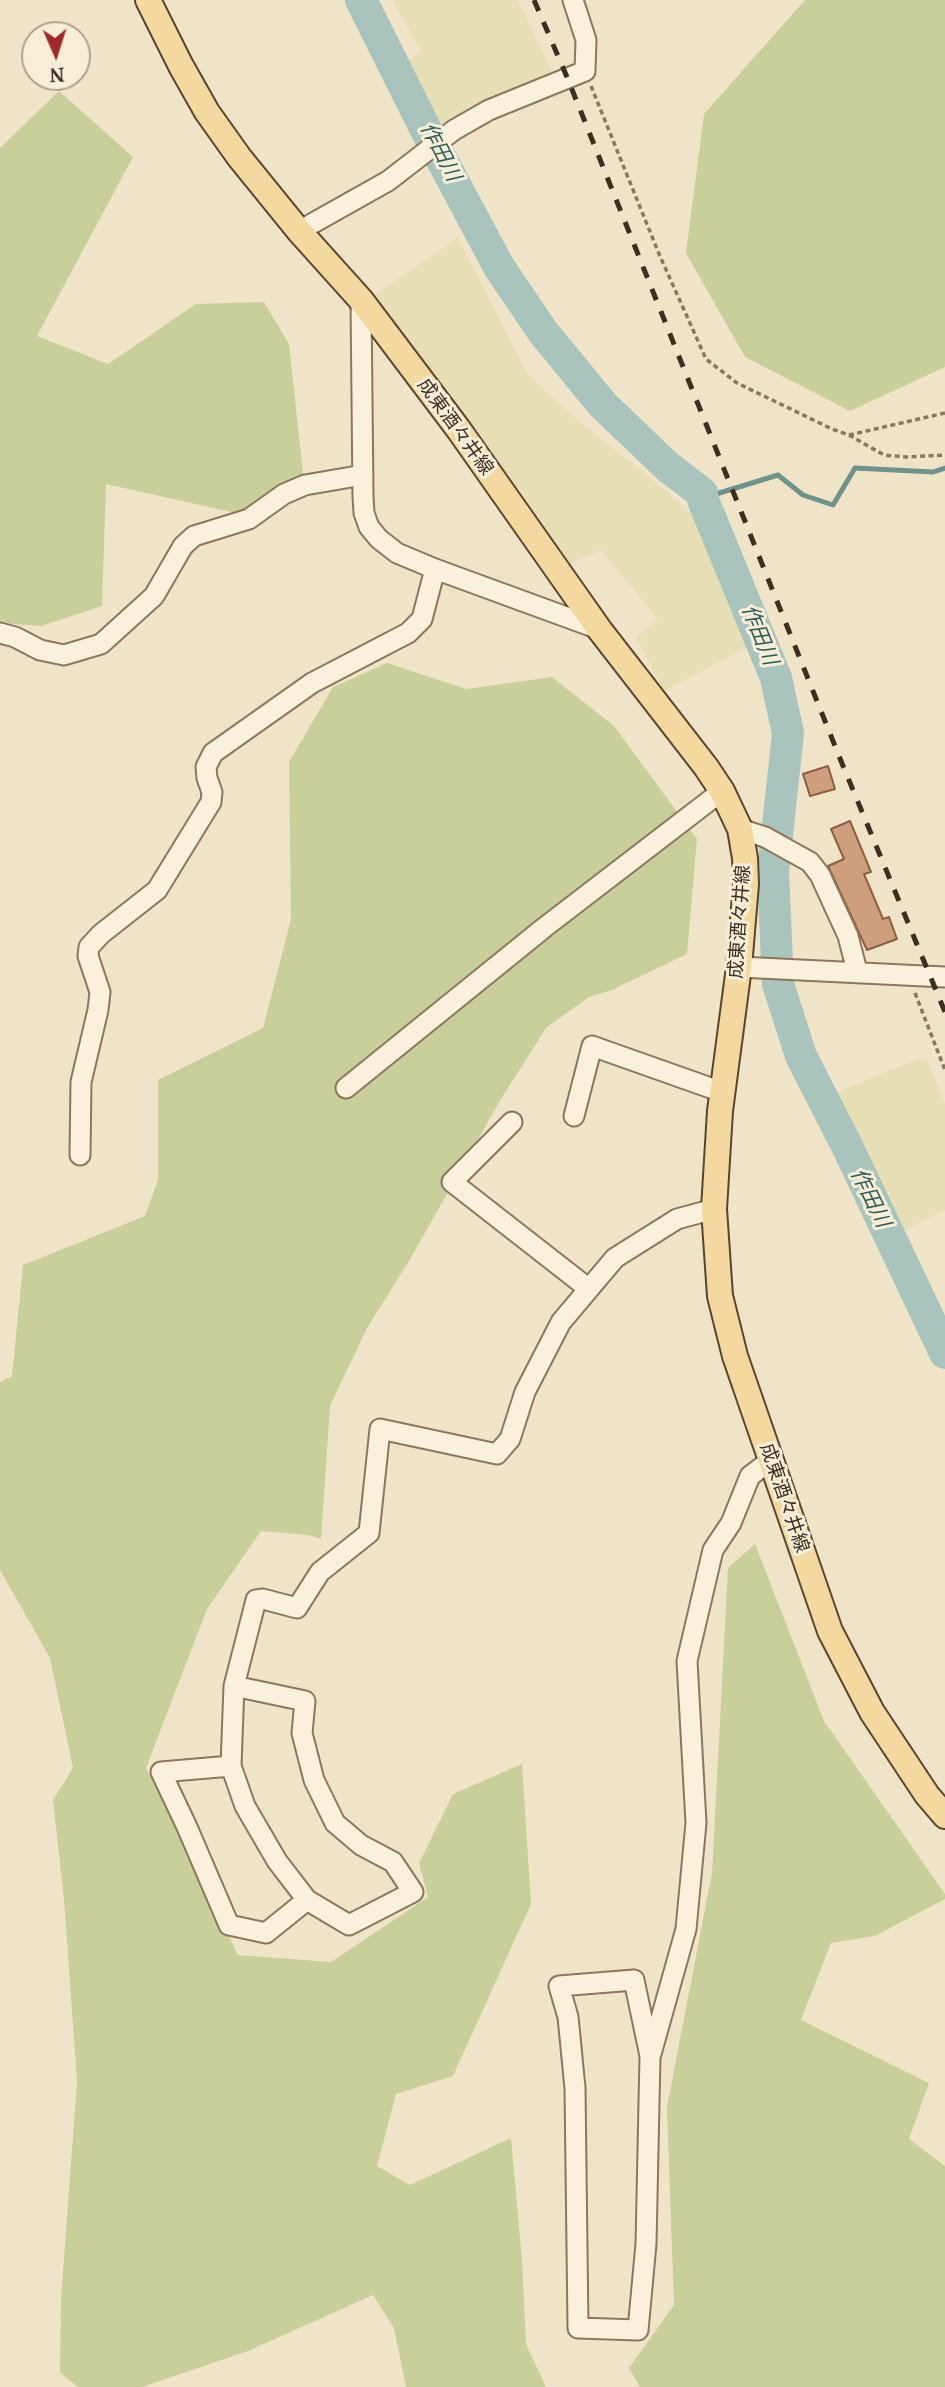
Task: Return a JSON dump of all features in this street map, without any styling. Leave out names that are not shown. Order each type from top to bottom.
[{"type":"main road","name":"成東酒々井線","points":[[148,0],[207,112],[239,157],[361,300],[459,430],[599,629],[706,766],[722,791],[740,829],[746,884],[739,967],[722,1092],[714,1209],[720,1296],[735,1356],[830,1631],[872,1712],[945,1816]]},
{"type":"street","points":[[299,230],[388,181],[454,130],[489,110],[585,71],[586,40],[573,0]]},
{"type":"street","points":[[361,300],[364,513],[369,527],[397,553],[599,629]]},
{"type":"street","points":[[0,633],[15,637],[40,650],[64,655],[101,644],[155,596],[183,546],[194,536],[249,519],[284,494],[304,485],[363,475]]},
{"type":"street","points":[[80,1155],[81,1082],[99,1010],[100,992],[88,956],[89,947],[101,934],[157,891],[211,802],[212,792],[206,778],[206,766],[213,753],[312,683],[408,633],[422,619],[435,569]]},
{"type":"street","points":[[346,1088],[545,927],[722,791]]},
{"type":"street","points":[[740,829],[765,837],[810,862],[820,875],[848,936],[858,971]]},
{"type":"street","points":[[739,967],[945,977]]},
{"type":"street","points":[[574,1116],[592,1046],[722,1092]]},
{"type":"street","points":[[512,1122],[452,1182],[589,1289]]},
{"type":"street","points":[[234,1686],[305,1701],[302,1733],[314,1780],[335,1823],[361,1845],[393,1862],[413,1892],[349,1925],[307,1900],[277,1861],[245,1806],[231,1766],[234,1686],[256,1600],[263,1599],[297,1608],[320,1572],[369,1533],[380,1429],[497,1454],[510,1439],[525,1392],[561,1322],[615,1258],[677,1219],[714,1209]]},
{"type":"street","points":[[650,2056],[634,1980],[559,1986],[568,2017],[575,2088],[578,2328],[638,2330],[646,2244],[650,2056],[686,1929],[696,1823],[687,1661],[713,1550],[732,1523],[750,1476],[771,1460]]},
{"type":"street","points":[[231,1766],[160,1772],[229,1925],[266,1933],[307,1900]]},
{"type":"path","points":[[585,71],[659,254],[706,359],[737,383],[849,435],[884,455],[945,455]]},
{"type":"path","points":[[849,435],[945,414]]},
{"type":"path","points":[[908,976],[945,1070]]},
{"type":"shaded area","points":[[392,0],[518,0],[553,72],[468,108],[435,133],[408,62],[421,51]]},
{"type":"shaded area","points":[[458,238],[528,375],[581,423],[668,492],[702,523],[752,645],[664,691],[636,637],[658,619],[601,550],[567,565],[375,294]]},
{"type":"shaded area","points":[[920,1058],[927,1060],[945,1104],[945,1210],[898,1233],[828,1096]]},
{"type":"green space","points":[[805,0],[945,0],[945,367],[850,411],[745,357],[686,253],[704,114]]},
{"type":"green space","points":[[59,91],[133,157],[37,336],[108,364],[196,304],[264,302],[289,344],[304,482],[240,514],[106,484],[102,606],[41,626],[0,623],[0,148]]},
{"type":"green space","points":[[387,663],[466,689],[552,677],[614,726],[697,839],[687,954],[612,990],[589,997],[546,1028],[501,1099],[409,1261],[367,1328],[330,1406],[321,1539],[308,1535],[261,1531],[207,1609],[146,1768],[238,1955],[331,1962],[428,1897],[419,1863],[453,1794],[522,1764],[531,1904],[453,2076],[396,2094],[377,2166],[410,2185],[511,2138],[522,2260],[526,2344],[546,2387],[406,2387],[394,2328],[373,2295],[248,2351],[142,2387],[78,2387],[60,2373],[61,2299],[77,2081],[64,1899],[53,1800],[73,1768],[50,1658],[0,1570],[0,1382],[12,1376],[23,1265],[145,1216],[158,1180],[158,1080],[263,1028],[291,919],[289,762],[333,687]]},
{"type":"green space","points":[[755,1544],[824,1721],[945,1894],[945,1899],[875,1936],[831,1943],[801,2020],[929,2083],[909,2139],[945,2166],[945,2387],[640,2387],[629,2368],[674,2305],[667,2107],[712,1873],[728,1568]]},
{"type":"building","points":[[828,766],[835,789],[810,796],[803,774]]},
{"type":"building","points":[[850,821],[871,872],[864,874],[883,919],[889,917],[897,939],[867,950],[828,866],[844,859],[831,829]]},
{"type":"waterway","name":"作田川","points":[[361,0],[499,267],[543,332],[603,405],[668,467],[702,493],[776,678],[788,733],[773,872],[778,984],[801,1056],[848,1148],[945,1353]]},
{"type":"waterway","points":[[702,493],[716,494],[778,475],[803,495],[833,505],[855,468],[933,472],[945,468]]},
{"type":"railway","points":[[534,0],[945,1012]]}]
